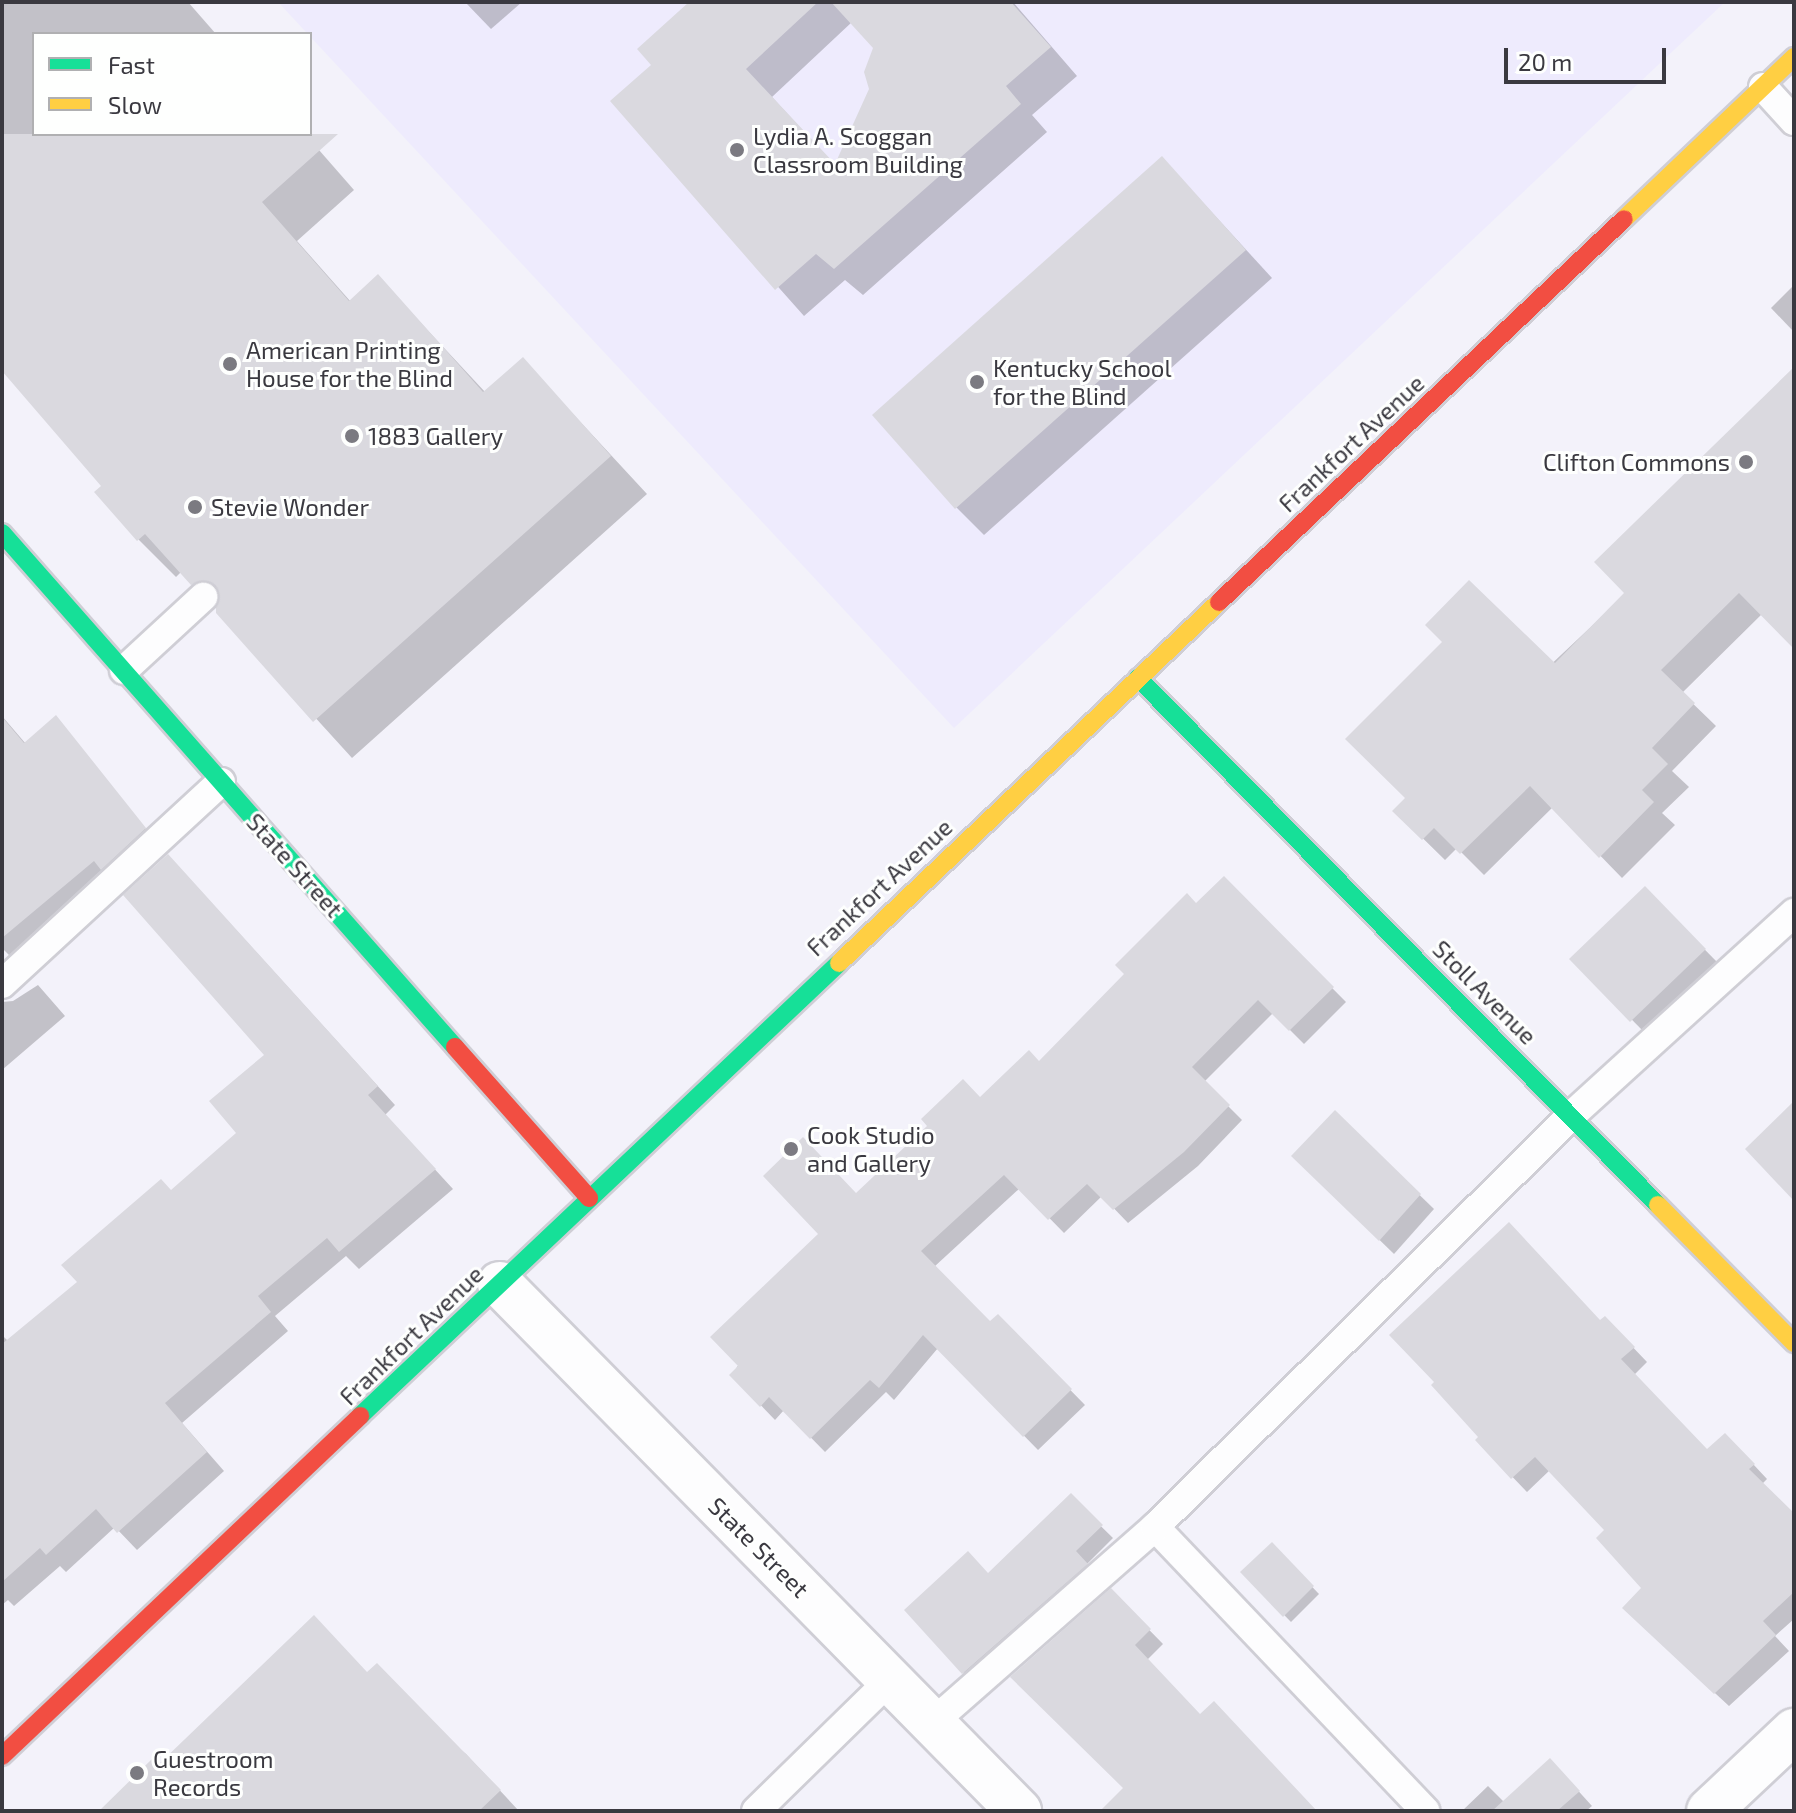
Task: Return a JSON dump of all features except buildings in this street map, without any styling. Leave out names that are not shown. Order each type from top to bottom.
[{"type":"main road","name":"Frankfort Avenue","points":[[2,1756],[1794,57]]},
{"type":"main road","name":"State Street","points":[[2,533],[589,1198]]},
{"type":"main road","name":"Stoll Avenue","points":[[1138,678],[1573,1114],[1794,1343]]},
{"type":"street","name":"State Street","points":[[500,1284],[1019,1811]]},
{"type":"street","points":[[1709,1811],[1794,1731]]},
{"type":"lane","points":[[1763,87],[1794,121]]},
{"type":"lane","points":[[124,670],[203,597]]},
{"type":"lane","points":[[2,984],[221,782]]},
{"type":"lane","points":[[932,1723],[1155,1527],[1573,1114],[1794,913]]},
{"type":"lane","points":[[1155,1527],[1425,1811]]},
{"type":"lane","points":[[756,1811],[890,1680]]},
{"type":"shaded area","name":"Kentucky School for the Blind","points":[[278,2],[1725,2],[954,728],[312,39],[312,32],[306,32]]},
{"type":"traffic: fast","points":[[2,533],[455,1047]]},
{"type":"traffic: fast","points":[[1138,678],[1658,1205]]},
{"type":"traffic: fast","points":[[360,1416],[839,963]]},
{"type":"traffic: slow","points":[[1624,219],[1794,57]]},
{"type":"traffic: slow","points":[[839,963],[1219,602]]},
{"type":"traffic: slow","points":[[1658,1205],[1794,1343]]},
{"type":"traffic: jam","points":[[1219,602],[1624,219]]},
{"type":"traffic: jam","points":[[455,1047],[589,1198]]},
{"type":"traffic: jam","points":[[2,1756],[360,1416]]},
{"type":"place","name":"Lydia A. Scoggan Classroom Building","points":[[737,150]]},
{"type":"place","name":"American Printing House for the Blind","points":[[230,364]]},
{"type":"place","name":"Kentucky School for the Blind","points":[[977,382]]},
{"type":"place","name":"1883 Gallery","points":[[352,436]]},
{"type":"place","name":"Clifton Commons","points":[[1746,462]]},
{"type":"place","name":"Stevie Wonder","points":[[195,507]]},
{"type":"place","name":"Cook Studio and Gallery","points":[[791,1149]]},
{"type":"place","name":"Guestroom Records","points":[[137,1773]]}]
